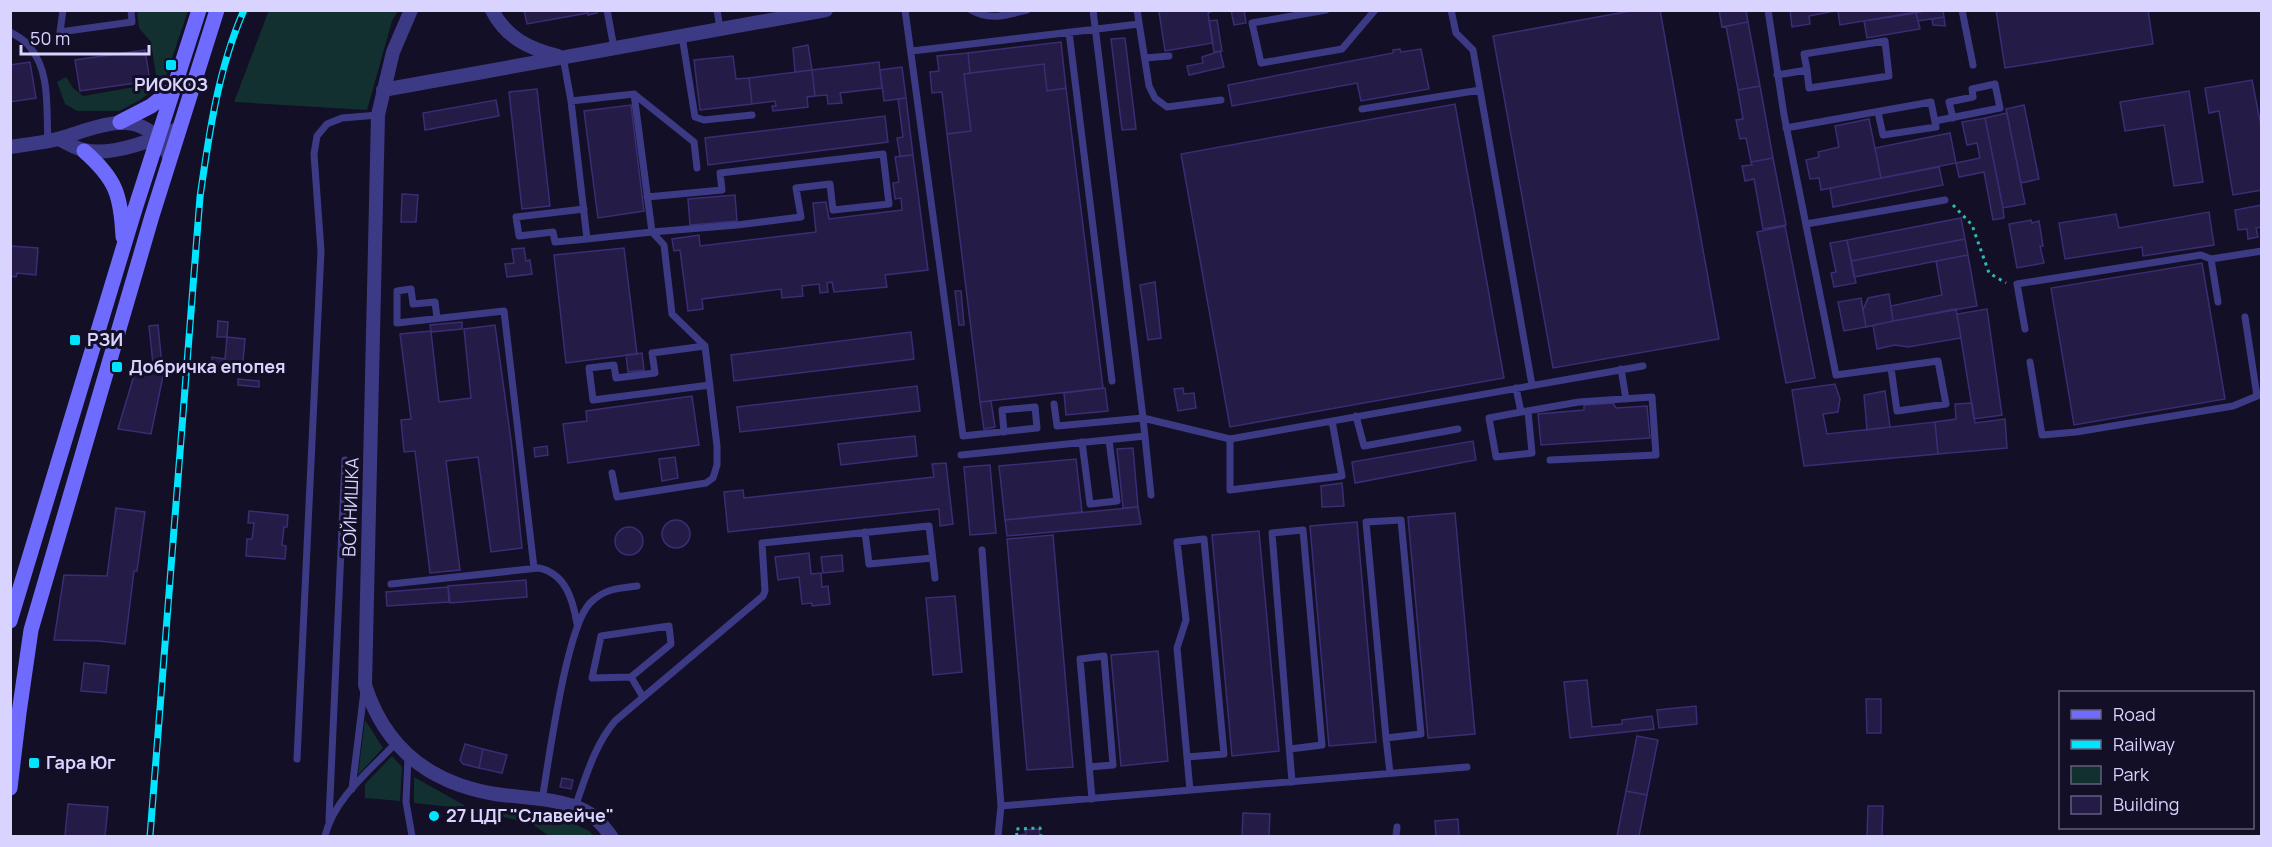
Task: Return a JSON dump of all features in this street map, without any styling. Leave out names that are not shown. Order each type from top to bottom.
[{"type":"main road","points":[[10,621],[123,246],[199,10]]},
{"type":"main road","points":[[10,788],[31,630],[170,157],[217,10]]},
{"type":"main road","points":[[120,122],[151,106],[174,88]]},
{"type":"main road","points":[[84,151],[104,169],[112,181],[122,221],[123,246]]},
{"type":"street","points":[[405,26],[411,10]]},
{"type":"street","points":[[405,26],[417,10]]},
{"type":"street","points":[[492,10],[498,20],[521,43],[533,49],[563,57]]},
{"type":"street","points":[[383,90],[826,10]]},
{"type":"street","name":"ВОЙНИШКА","points":[[405,26],[393,52],[378,115],[365,685],[373,709],[395,744],[408,757],[444,779],[469,788],[575,807],[592,815],[612,837]]},
{"type":"street","points":[[10,147],[53,140],[120,122],[144,128],[157,138],[170,157]]},
{"type":"street","points":[[53,140],[84,151],[135,146],[180,128]]},
{"type":"lane","points":[[63,10],[60,32],[132,22],[131,10]]},
{"type":"lane","points":[[607,10],[614,48]]},
{"type":"lane","points":[[717,10],[720,29]]},
{"type":"lane","points":[[905,10],[963,436],[1004,432],[1037,428],[1035,407],[1002,410],[1004,432]]},
{"type":"lane","points":[[971,10],[981,16],[991,18],[1027,10]]},
{"type":"lane","points":[[1093,10],[1151,495]]},
{"type":"lane","points":[[1137,10],[1149,86],[1155,98],[1167,107],[1221,100]]},
{"type":"lane","points":[[1326,10],[1252,23],[1261,63],[1342,49],[1375,10]]},
{"type":"lane","points":[[1451,10],[1456,33],[1473,50],[1532,385]]},
{"type":"lane","points":[[1768,10],[1786,128],[1836,375],[1938,362],[1946,404],[1897,411],[1891,368]]},
{"type":"lane","points":[[1962,10],[1973,65]]},
{"type":"lane","points":[[912,51],[1138,24]]},
{"type":"lane","points":[[10,32],[28,45],[41,63],[53,140]]},
{"type":"lane","points":[[1069,32],[1112,381]]},
{"type":"lane","points":[[682,36],[695,117],[704,120],[752,115]]},
{"type":"lane","points":[[1885,41],[1889,76],[1809,88],[1807,70],[1804,54],[1885,41]]},
{"type":"lane","points":[[1144,58],[1169,56]]},
{"type":"lane","points":[[563,57],[571,101],[587,239]]},
{"type":"lane","points":[[1777,75],[1807,70]]},
{"type":"lane","points":[[1935,122],[2000,108],[1995,84],[1971,89],[1973,97],[1949,102],[1953,118]]},
{"type":"lane","points":[[1362,110],[1480,90]]},
{"type":"lane","points":[[571,101],[634,94],[693,142],[697,168]]},
{"type":"lane","points":[[612,473],[617,497],[706,483],[713,478],[717,465],[717,446],[705,346],[672,314],[664,245],[652,232],[634,94]]},
{"type":"lane","points":[[1786,128],[1931,102],[1936,127],[1883,135],[1878,112]]},
{"type":"lane","points":[[297,759],[321,251],[314,154],[316,136],[327,124],[342,118],[378,115]]},
{"type":"lane","points":[[584,209],[516,218],[519,236],[553,232],[555,242],[801,217],[796,188],[830,184],[833,210],[889,204],[883,154],[720,173],[722,190],[647,197]]},
{"type":"lane","points":[[1806,224],[1944,200]]},
{"type":"lane","points":[[2025,329],[2017,284],[2201,255],[2211,259],[2262,251]]},
{"type":"lane","points":[[2211,259],[2218,302]]},
{"type":"lane","points":[[437,318],[435,302],[413,304],[411,290],[397,291],[398,323],[504,311],[534,568]]},
{"type":"lane","points":[[2030,362],[2042,435],[2076,432],[2233,406],[2259,395],[2245,317]]},
{"type":"lane","points":[[705,346],[652,353],[655,374],[616,378],[614,365],[589,368],[593,400],[710,385]]},
{"type":"lane","points":[[1054,404],[1056,426],[1143,418],[1230,439],[1643,366]]},
{"type":"lane","points":[[1621,369],[1626,399]]},
{"type":"lane","points":[[1516,388],[1525,411],[1532,453],[1496,457],[1489,418],[1525,411],[1579,402],[1652,397],[1656,455],[1550,460]]},
{"type":"lane","points":[[1356,416],[1364,446],[1458,429]]},
{"type":"lane","points":[[1230,439],[1230,490],[1342,476],[1332,420]]},
{"type":"lane","points":[[961,455],[1145,436]]},
{"type":"lane","points":[[1082,442],[1090,504],[1118,501],[1109,440]]},
{"type":"lane","points":[[325,837],[329,820],[345,460]]},
{"type":"lane","points":[[1386,738],[1420,734],[1401,520],[1366,522],[1386,738],[1390,773]]},
{"type":"lane","points":[[575,807],[604,734],[615,721],[764,596],[762,543],[929,526],[934,578]]},
{"type":"lane","points":[[1290,748],[1322,745],[1303,530],[1272,533],[1292,782]]},
{"type":"lane","points":[[865,532],[869,564],[932,558]]},
{"type":"lane","points":[[1186,757],[1224,754],[1204,539],[1177,542],[1186,620],[1177,648],[1186,757],[1190,790]]},
{"type":"lane","points":[[982,550],[1001,806],[998,837]]},
{"type":"lane","points":[[391,584],[534,568],[550,572],[565,586],[573,602],[577,624]]},
{"type":"lane","points":[[542,800],[562,686],[577,624],[588,605],[599,595],[611,589],[637,586]]},
{"type":"lane","points":[[669,626],[671,644],[631,677],[592,678],[601,636],[669,626]]},
{"type":"lane","points":[[1089,767],[1113,765],[1104,656],[1080,659],[1089,767],[1092,799]]},
{"type":"lane","points":[[631,677],[643,697]]},
{"type":"lane","points":[[352,789],[365,685]]},
{"type":"lane","points":[[329,820],[352,789],[395,744]]},
{"type":"lane","points":[[408,757],[406,802],[412,837]]},
{"type":"lane","points":[[1001,806],[1467,767]]},
{"type":"lane","points":[[1396,837],[1397,827]]},
{"type":"path","points":[[1944,200],[1959,209],[1972,225],[1989,273],[2001,281],[2017,284]]},
{"type":"path","points":[[1017,837],[1016,829],[1040,828],[1041,837]]},
{"type":"green space","points":[[269,10],[398,11],[392,21],[367,110],[234,102]]},
{"type":"green space","points":[[137,11],[188,11],[164,82],[140,100],[119,111],[77,111],[65,104],[57,82],[66,77],[73,88],[83,96],[153,82],[156,76],[151,42],[139,28]]},
{"type":"green space","points":[[365,720],[383,748],[358,775]]},
{"type":"green space","points":[[392,756],[402,767],[400,801],[365,798],[365,784]]},
{"type":"green space","points":[[414,777],[471,809],[414,803]]},
{"type":"green space","points":[[471,809],[571,822],[594,836],[549,836],[532,824]]},
{"type":"building","points":[[524,10],[597,10],[597,13],[527,24]]},
{"type":"building","points":[[1215,10],[1208,13],[1213,43],[1165,51],[1159,12]]},
{"type":"building","points":[[1231,10],[1244,10],[1246,23],[1234,25]]},
{"type":"building","points":[[1636,10],[1660,10],[1719,339],[1553,368],[1493,36]]},
{"type":"building","points":[[1719,10],[1746,10],[1748,22],[1722,27]]},
{"type":"building","points":[[1790,10],[1840,10],[1809,16],[1810,24],[1792,27]]},
{"type":"building","points":[[1928,10],[1840,25],[1838,11]]},
{"type":"building","points":[[1943,10],[1944,17],[1918,21],[1916,13]]},
{"type":"building","points":[[1996,10],[2148,10],[2153,44],[2005,68]]},
{"type":"building","points":[[1916,13],[1920,29],[1867,38],[1864,21]]},
{"type":"building","points":[[1944,17],[1945,26],[1933,25],[1932,19]]},
{"type":"building","points":[[1217,20],[1222,51],[1214,52],[1209,21]]},
{"type":"building","points":[[1748,22],[1760,86],[1738,90],[1726,26]]},
{"type":"building","points":[[1125,38],[1136,129],[1122,130],[1111,39]]},
{"type":"building","points":[[1061,42],[1066,88],[1047,91],[1044,64],[970,73],[968,53]]},
{"type":"building","points":[[808,45],[812,70],[795,72],[793,48]]},
{"type":"building","points":[[1400,49],[1401,52],[1421,49],[1429,89],[1361,101],[1357,83],[1232,106],[1228,85],[1393,53],[1393,50]]},
{"type":"building","points":[[145,50],[150,81],[80,91],[75,60]]},
{"type":"building","points":[[1220,51],[1224,67],[1189,75],[1187,66],[1203,63],[1202,57]]},
{"type":"building","points":[[968,53],[970,73],[964,74],[971,131],[947,134],[942,92],[932,93],[930,72],[939,71],[937,56]]},
{"type":"building","points":[[733,56],[736,79],[749,78],[752,104],[700,110],[694,60]]},
{"type":"building","points":[[30,62],[36,98],[10,102],[10,65]]},
{"type":"building","points":[[879,62],[882,88],[840,93],[842,103],[828,104],[827,95],[815,96],[812,70]]},
{"type":"building","points":[[1044,64],[1047,91],[1066,88],[1103,388],[980,402],[947,134],[971,131],[964,74]]},
{"type":"building","points":[[902,67],[906,98],[884,101],[880,70]]},
{"type":"building","points":[[812,70],[815,96],[807,97],[808,107],[773,111],[772,106],[776,106],[775,101],[752,104],[749,78]]},
{"type":"building","points":[[2252,80],[2262,131],[2262,190],[2233,195],[2219,111],[2209,113],[2205,88]]},
{"type":"building","points":[[1760,86],[1773,158],[1751,162],[1746,138],[1740,139],[1736,120],[1743,119],[1738,90]]},
{"type":"building","points":[[537,89],[550,206],[522,209],[509,92]]},
{"type":"building","points":[[2189,91],[2203,182],[2174,186],[2164,125],[2125,131],[2120,102]]},
{"type":"building","points":[[906,98],[913,155],[900,156],[897,138],[903,137],[898,99]]},
{"type":"building","points":[[496,100],[499,116],[425,130],[423,113]]},
{"type":"building","points":[[1455,104],[1504,378],[1230,427],[1181,154]]},
{"type":"building","points":[[631,105],[644,211],[598,218],[584,111]]},
{"type":"building","points":[[2024,105],[2039,179],[2021,183],[2006,109]]},
{"type":"building","points":[[2007,113],[2025,204],[2003,208],[1985,118]]},
{"type":"building","points":[[885,116],[888,142],[708,165],[705,138]]},
{"type":"building","points":[[1985,118],[2004,218],[1993,220],[1984,172],[1959,177],[1956,163],[1980,158],[1977,143],[1967,145],[1962,122]]},
{"type":"building","points":[[1869,119],[1881,178],[1821,190],[1819,178],[1810,179],[1806,160],[1819,157],[1818,152],[1839,147],[1835,126]]},
{"type":"building","points":[[1950,133],[1956,163],[1881,178],[1875,148]]},
{"type":"building","points":[[913,155],[928,270],[885,275],[887,287],[834,292],[832,282],[827,283],[828,292],[820,293],[819,284],[802,286],[803,296],[782,298],[781,289],[702,299],[703,309],[688,311],[680,250],[674,251],[672,239],[699,235],[700,246],[816,232],[813,203],[826,202],[829,219],[902,210],[901,198],[895,199],[893,183],[899,182],[895,157]]},
{"type":"building","points":[[1773,158],[1786,225],[1763,229],[1754,179],[1745,181],[1742,166]]},
{"type":"building","points":[[1939,167],[1943,185],[1833,207],[1830,188]]},
{"type":"building","points":[[402,194],[418,195],[416,222],[401,222]]},
{"type":"building","points":[[735,195],[737,221],[690,225],[688,199]]},
{"type":"building","points":[[2262,205],[2262,227],[2256,228],[2258,237],[2248,239],[2247,229],[2238,230],[2235,210]]},
{"type":"building","points":[[2209,212],[2214,245],[2143,256],[2142,247],[2065,259],[2059,223],[2116,214],[2119,228]]},
{"type":"building","points":[[1961,218],[1965,239],[1851,261],[1847,240]]},
{"type":"building","points":[[2031,220],[2032,223],[2039,221],[2043,246],[2040,246],[2044,263],[2017,268],[2009,224]]},
{"type":"building","points":[[1785,226],[1815,378],[1786,383],[1757,232]]},
{"type":"building","points":[[1965,239],[1968,255],[1854,277],[1851,261]]},
{"type":"building","points":[[1847,240],[1856,283],[1834,287],[1831,273],[1836,272],[1830,243]]},
{"type":"building","points":[[10,246],[38,248],[36,275],[17,273],[16,277],[10,276]]},
{"type":"building","points":[[524,248],[526,261],[530,260],[532,274],[507,277],[505,264],[514,263],[512,249]]},
{"type":"building","points":[[624,248],[637,354],[566,363],[554,255]]},
{"type":"building","points":[[1968,255],[1977,306],[1893,321],[1891,306],[1942,295],[1936,261]]},
{"type":"building","points":[[2202,263],[2225,399],[2074,425],[2051,288]]},
{"type":"building","points":[[1155,282],[1161,338],[1148,340],[1140,285]]},
{"type":"building","points":[[955,291],[961,291],[964,325],[959,325]]},
{"type":"building","points":[[1889,294],[1893,321],[1866,327],[1863,310],[1868,298]]},
{"type":"building","points":[[1861,298],[1866,327],[1844,331],[1838,302]]},
{"type":"building","points":[[1956,309],[1961,338],[1908,347],[1895,345],[1877,349],[1873,325]]},
{"type":"building","points":[[1987,309],[2002,415],[1974,419],[1957,314]]},
{"type":"building","points":[[218,321],[228,322],[227,337],[217,337]]},
{"type":"building","points":[[462,322],[462,329],[431,332],[439,402],[471,398],[464,329],[495,325],[511,440],[522,548],[491,552],[478,457],[446,461],[460,570],[430,573],[415,451],[404,452],[401,420],[411,419],[400,334],[431,331],[430,325]]},
{"type":"building","points":[[158,325],[163,376],[151,434],[118,429],[138,362],[153,364],[149,326]]},
{"type":"building","points":[[911,332],[914,359],[734,381],[731,355]]},
{"type":"building","points":[[227,337],[245,339],[242,373],[211,370],[212,357],[225,359]]},
{"type":"building","points":[[642,353],[644,370],[628,372],[626,355]]},
{"type":"building","points":[[238,379],[259,381],[259,387],[238,385]]},
{"type":"building","points":[[1835,384],[1840,399],[1838,412],[1823,414],[1827,434],[1935,422],[1938,454],[1804,466],[1792,390]]},
{"type":"building","points":[[917,386],[920,411],[740,432],[737,407]]},
{"type":"building","points":[[1105,388],[1108,411],[1066,415],[1064,393]]},
{"type":"building","points":[[1183,388],[1184,394],[1194,393],[1196,408],[1178,411],[1174,389]]},
{"type":"building","points":[[1885,391],[1890,427],[1867,430],[1864,395]]},
{"type":"building","points":[[692,396],[699,445],[568,463],[563,424],[587,421],[586,411]]},
{"type":"building","points":[[991,401],[995,427],[984,429],[980,402]]},
{"type":"building","points":[[1613,403],[1616,408],[1647,406],[1650,438],[1541,445],[1538,414],[1584,410],[1584,405]]},
{"type":"building","points":[[1972,403],[1975,423],[2005,419],[2007,448],[1938,454],[1935,422],[1956,419],[1955,404]]},
{"type":"building","points":[[915,436],[917,456],[841,465],[838,444]]},
{"type":"building","points":[[1473,441],[1476,460],[1355,483],[1352,462]]},
{"type":"building","points":[[547,446],[548,455],[535,457],[534,448]]},
{"type":"building","points":[[1133,448],[1138,507],[1123,508],[1117,449]]},
{"type":"building","points":[[675,457],[678,478],[662,481],[659,459]]},
{"type":"building","points":[[1076,459],[1082,512],[1005,520],[999,466]]},
{"type":"building","points":[[946,463],[953,524],[940,526],[939,509],[728,532],[724,492],[743,490],[744,498],[934,477],[932,464]]},
{"type":"building","points":[[990,465],[996,533],[970,535],[964,467]]},
{"type":"building","points":[[1342,483],[1344,506],[1322,507],[1321,486]]},
{"type":"building","points":[[1138,507],[1141,524],[1007,536],[1005,520]]},
{"type":"building","points":[[116,508],[145,512],[137,571],[134,571],[125,644],[54,640],[64,575],[107,576]]},
{"type":"building","points":[[249,511],[288,515],[282,545],[286,546],[285,559],[246,556],[247,539],[252,539],[254,523],[248,523]]},
{"type":"building","points":[[1455,513],[1475,734],[1428,738],[1408,517]]},
{"type":"building","points":[[676,520],[686,524],[690,534],[686,544],[676,548],[666,544],[662,534],[666,524]]},
{"type":"building","points":[[1357,522],[1376,742],[1329,746],[1310,526]]},
{"type":"building","points":[[629,527],[639,531],[643,541],[639,551],[629,555],[619,551],[615,541],[619,531]]},
{"type":"building","points":[[1259,531],[1279,751],[1232,756],[1212,535]]},
{"type":"building","points":[[1053,535],[1073,767],[1027,770],[1007,539]]},
{"type":"building","points":[[809,553],[811,574],[821,573],[822,587],[828,586],[830,604],[812,606],[812,603],[802,604],[799,577],[778,580],[775,557]]},
{"type":"building","points":[[842,555],[843,571],[823,573],[821,557]]},
{"type":"building","points":[[526,580],[527,597],[450,603],[448,586]]},
{"type":"building","points":[[448,587],[449,602],[387,606],[386,592]]},
{"type":"building","points":[[955,596],[962,672],[933,675],[926,598]]},
{"type":"building","points":[[1158,651],[1168,761],[1121,766],[1111,655]]},
{"type":"building","points":[[84,663],[109,666],[106,693],[81,691]]},
{"type":"building","points":[[1587,680],[1592,727],[1622,724],[1622,720],[1652,716],[1654,729],[1570,738],[1564,682]]},
{"type":"building","points":[[1866,699],[1881,699],[1881,733],[1867,733]]},
{"type":"building","points":[[1696,706],[1697,724],[1659,728],[1657,710]]},
{"type":"building","points":[[1637,736],[1658,740],[1647,795],[1626,791]]},
{"type":"building","points":[[465,744],[483,749],[479,768],[463,764],[460,760]]},
{"type":"building","points":[[483,749],[507,755],[502,773],[479,768]]},
{"type":"building","points":[[562,778],[573,780],[571,789],[560,787]]},
{"type":"building","points":[[1626,791],[1647,795],[1639,836],[1617,836]]},
{"type":"building","points":[[68,804],[108,807],[105,836],[65,836]]},
{"type":"building","points":[[1868,806],[1883,806],[1882,836],[1867,836]]},
{"type":"building","points":[[1243,813],[1270,814],[1269,836],[1242,836]]},
{"type":"building","points":[[1458,819],[1459,836],[1436,836],[1435,821]]},
{"type":"building","points":[[1039,829],[1040,836],[1020,836],[1026,834],[1025,830]]},
{"type":"railway","points":[[150,836],[200,197],[221,78],[244,10]]},
{"type":"place","name":"РИОКОЗ","points":[[171,65]]},
{"type":"place","name":"РЗИ","points":[[75,340]]},
{"type":"place","name":"Добричка епопея","points":[[117,367]]},
{"type":"place","name":"Гара Юг","points":[[34,763]]},
{"type":"place","name":"27 ЦДГ \"Славейче\"","points":[[434,816]]}]
